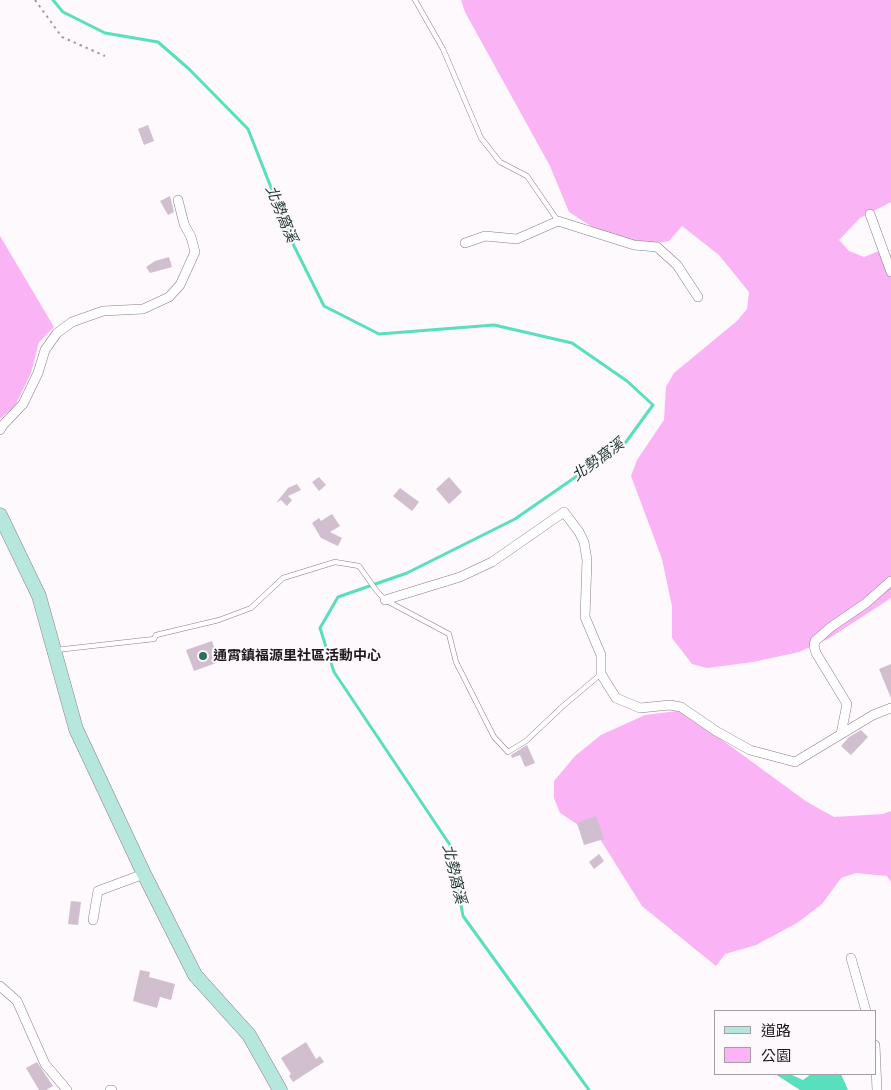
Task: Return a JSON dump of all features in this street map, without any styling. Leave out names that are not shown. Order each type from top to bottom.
[{"type":"street","points":[[0,430],[23,404],[38,373],[45,350],[57,333],[72,322],[102,311],[143,309],[169,296],[180,285],[195,252],[191,237],[184,224],[178,200]]},
{"type":"street","points":[[870,214],[891,272]]},
{"type":"street","points":[[465,243],[486,236],[517,239],[558,221],[634,245],[657,247],[677,265],[698,297]]},
{"type":"street","points":[[385,600],[460,577],[492,562],[564,512],[584,542],[586,560],[585,617],[601,655],[601,674],[616,698],[640,708],[670,705],[681,708],[750,750],[795,762],[873,715],[891,708]]},
{"type":"street","points":[[0,515],[39,596],[76,729],[144,874],[195,975],[249,1035],[280,1090]]},
{"type":"street","points":[[841,734],[847,704],[816,653],[815,641],[866,602],[891,580]]},
{"type":"street","points":[[93,920],[98,891],[144,874]]},
{"type":"street","points":[[851,958],[866,1010]]},
{"type":"street","points":[[0,986],[17,1001],[45,1064],[67,1090]]},
{"type":"street","points":[[876,1075],[876,1090]]},
{"type":"lane","points":[[415,0],[443,48],[481,138],[500,162],[527,176],[558,221]]},
{"type":"lane","points":[[55,650],[154,638],[156,635],[219,620],[251,608],[283,578],[335,562],[359,566],[385,600],[449,634],[456,662],[494,737],[508,752],[526,741],[601,674]]},
{"type":"path","points":[[35,0],[62,37],[105,56]]},
{"type":"green space","points":[[461,0],[891,0],[891,202],[860,218],[839,240],[849,251],[864,257],[879,251],[891,255],[891,598],[828,639],[799,652],[753,662],[707,668],[692,664],[672,638],[672,606],[662,559],[631,476],[637,460],[664,420],[666,387],[674,373],[737,321],[747,309],[749,292],[719,255],[682,226],[669,241],[638,246],[594,228],[569,212],[550,166],[465,12]]},
{"type":"green space","points":[[0,236],[54,327],[39,342],[31,373],[15,406],[0,419]]},
{"type":"green space","points":[[677,711],[692,718],[807,802],[834,817],[883,814],[891,811],[891,882],[887,876],[856,873],[841,878],[822,904],[797,923],[756,945],[725,954],[716,966],[642,906],[600,839],[560,813],[554,798],[554,781],[575,756],[601,735],[645,715]]},
{"type":"shaded area","points":[[777,1075],[792,1075],[803,1080],[810,1075],[841,1075],[848,1090],[800,1090]]},
{"type":"building","points":[[148,125],[154,141],[144,145],[138,129]]},
{"type":"building","points":[[170,196],[174,212],[168,215],[160,201]]},
{"type":"building","points":[[169,257],[172,267],[150,273],[146,267],[155,261]]},
{"type":"building","points":[[319,477],[326,485],[319,491],[312,482]]},
{"type":"building","points":[[449,477],[462,492],[449,504],[436,489]]},
{"type":"building","points":[[297,484],[301,490],[288,496],[292,500],[287,506],[281,500],[276,503],[288,488]]},
{"type":"building","points":[[400,488],[419,502],[412,511],[393,496]]},
{"type":"building","points":[[332,514],[340,526],[330,532],[342,538],[338,546],[321,538],[312,523],[319,518],[321,521]]},
{"type":"building","name":"通霄鎮福源里社區活動中心","points":[[212,641],[219,662],[194,671],[186,650]]},
{"type":"building","points":[[891,664],[891,698],[879,669]]},
{"type":"building","points":[[861,730],[868,737],[851,755],[841,746],[849,737]]},
{"type":"building","points":[[527,745],[535,763],[525,767],[520,755],[512,758],[511,755]]},
{"type":"building","points":[[596,816],[604,839],[584,845],[577,823]]},
{"type":"building","points":[[599,854],[604,861],[594,869],[589,862]]},
{"type":"building","points":[[71,901],[81,902],[78,925],[68,924]]},
{"type":"building","points":[[140,970],[150,972],[149,977],[175,984],[171,1000],[160,997],[157,1008],[133,1001]]},
{"type":"building","points":[[306,1042],[316,1059],[320,1056],[324,1062],[293,1082],[289,1076],[291,1074],[281,1058]]},
{"type":"building","points":[[37,1062],[53,1086],[46,1090],[39,1090],[26,1068]]},
{"type":"waterway","name":"北勢窩溪","points":[[53,0],[63,12],[105,33],[158,42],[189,69],[248,129],[294,246],[324,306],[379,334],[494,325],[572,343],[627,381],[653,405],[626,442],[515,519],[407,573],[338,597],[320,628],[334,672],[450,845],[463,916],[589,1090]]},
{"type":"place","name":"通霄鎮福源里社區活動中心","points":[[203,656]]}]
